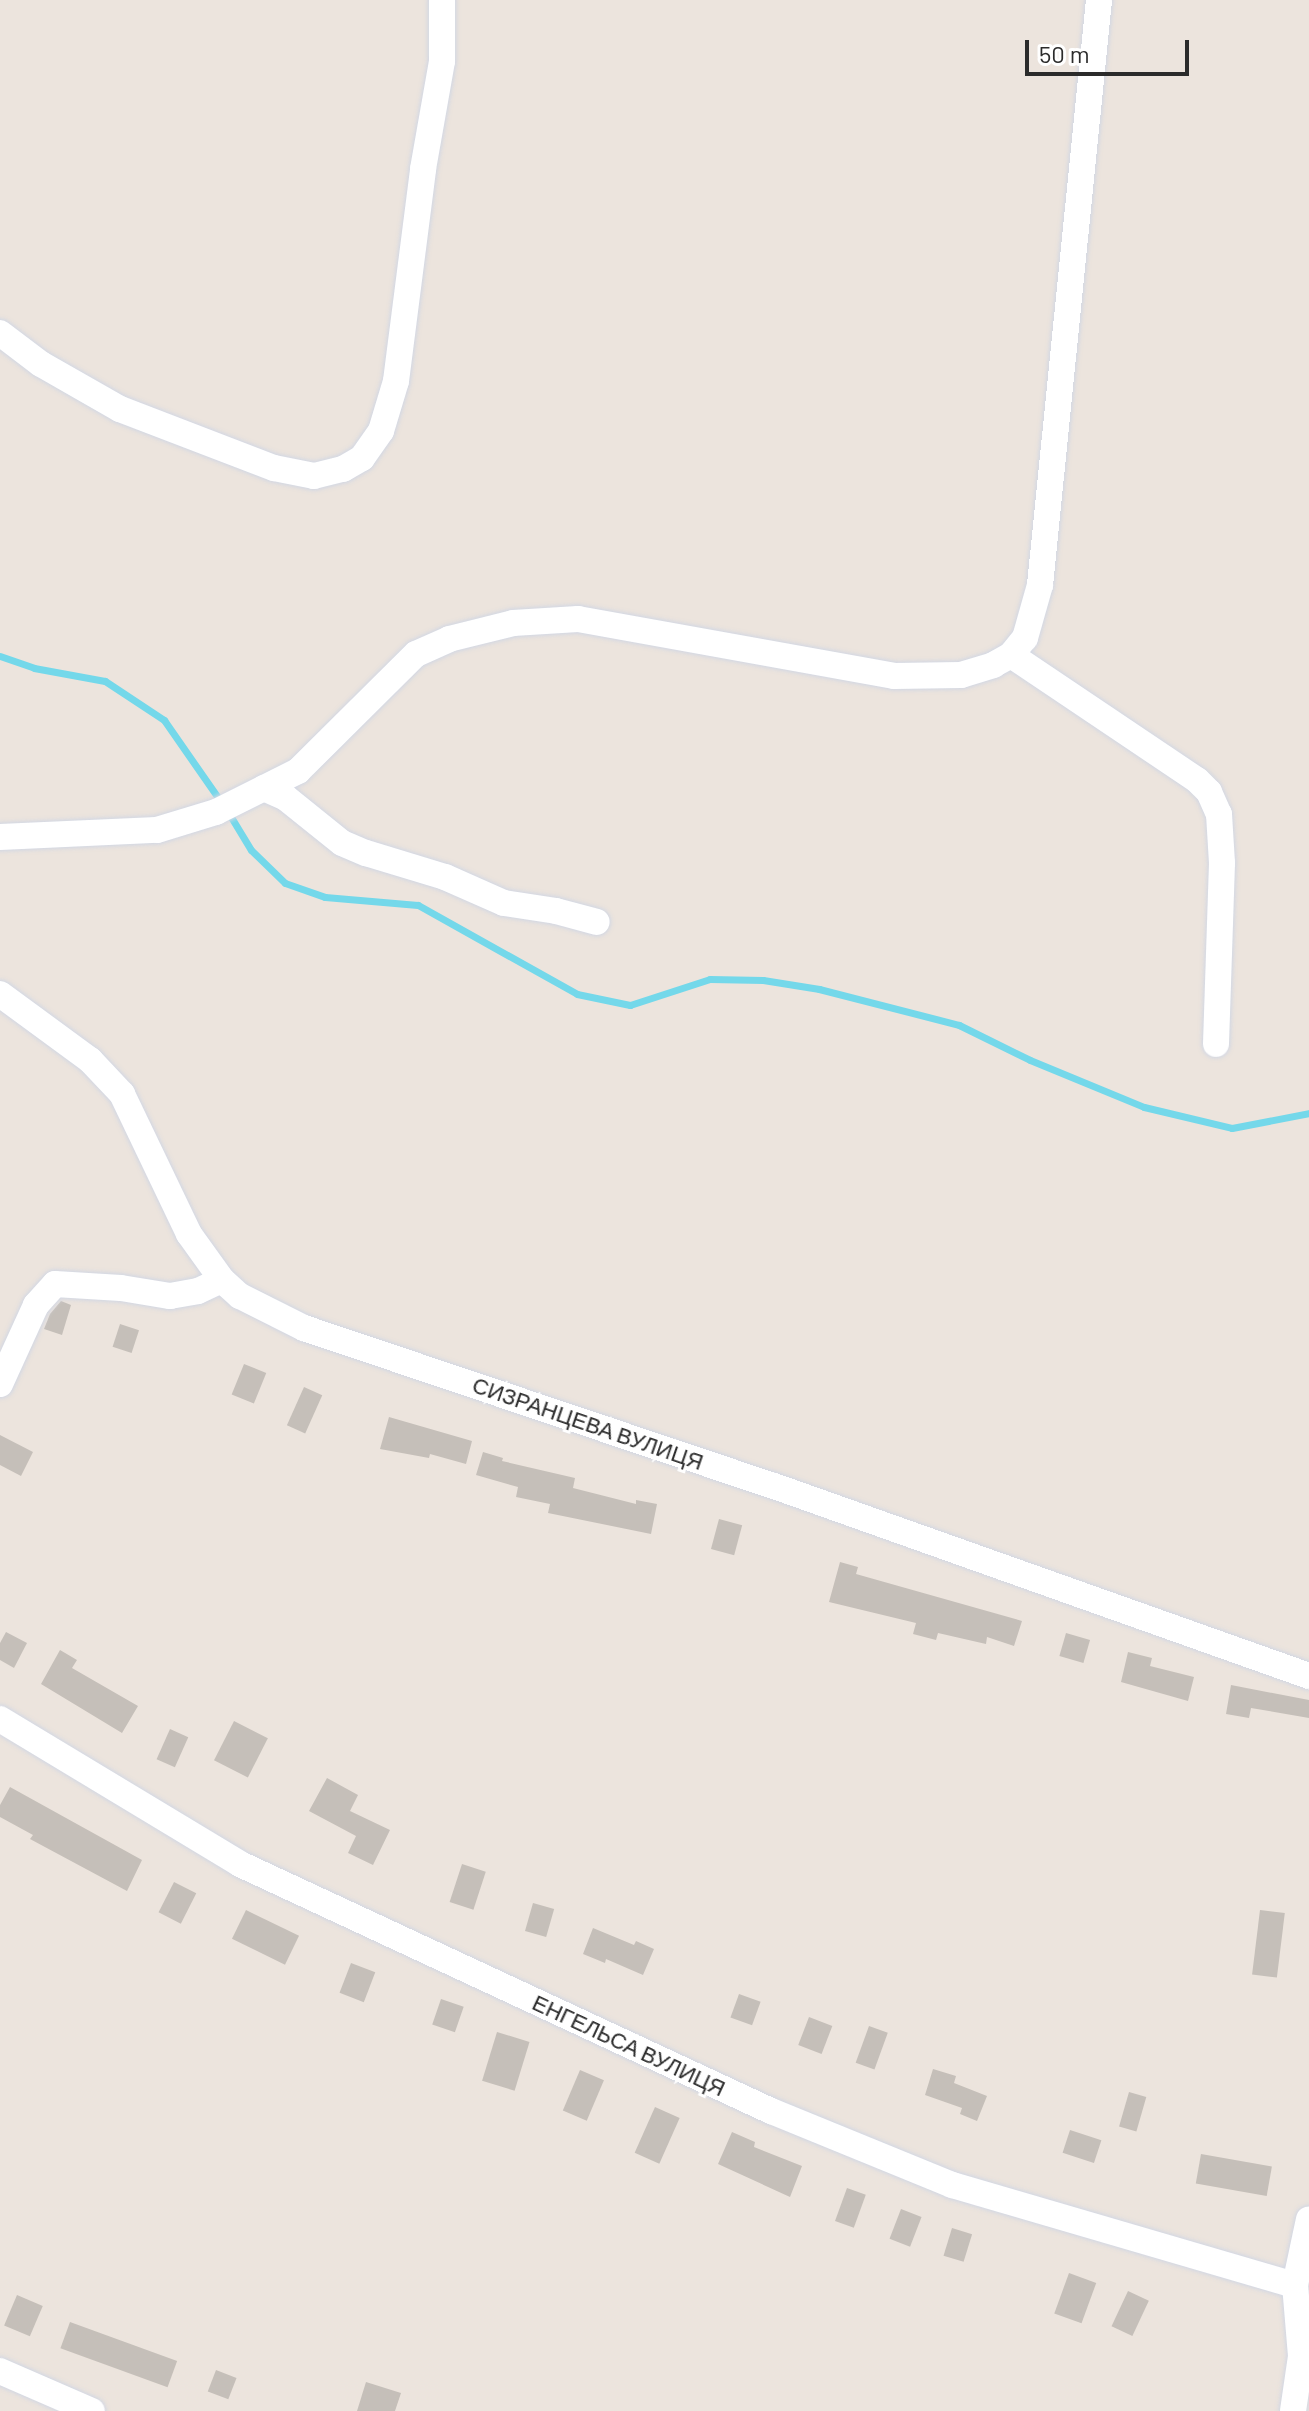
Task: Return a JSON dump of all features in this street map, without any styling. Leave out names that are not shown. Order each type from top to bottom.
[{"type":"street","points":[[0,333],[41,364],[120,409],[274,468],[314,476],[343,469],[362,458],[381,431],[396,381],[423,169],[442,61],[442,0]]},
{"type":"street","points":[[0,837],[157,830],[227,806],[298,771],[416,654],[449,639],[513,623],[578,619],[894,676],[961,675],[1011,655],[1025,638],[1040,585],[1099,0]]},
{"type":"street","points":[[1011,655],[1197,780],[1209,792],[1219,814],[1222,863],[1216,1044]]},
{"type":"street","points":[[264,788],[286,798],[320,828],[354,848],[445,877],[504,903],[556,911],[597,922]]},
{"type":"street","name":"СИЗРАНЦЕВА ВУЛИЦЯ","points":[[0,994],[90,1060],[122,1094],[147,1140],[183,1222],[222,1280],[240,1296],[304,1328],[774,1486],[1309,1676]]},
{"type":"street","points":[[0,1384],[36,1305],[55,1284],[121,1288],[170,1296],[198,1291],[222,1280]]},
{"type":"street","name":"ЕНГЕЛЬСА ВУЛИЦЯ","points":[[0,1719],[240,1864],[771,2111],[952,2185],[1295,2285]]},
{"type":"street","points":[[1293,2411],[1301,2356],[1295,2285],[1309,2219]]},
{"type":"street","points":[[0,2371],[92,2411]]},
{"type":"building","points":[[61,1301],[71,1305],[62,1335],[44,1329],[50,1314]]},
{"type":"building","points":[[120,1324],[139,1330],[132,1353],[113,1347]]},
{"type":"building","points":[[244,1364],[266,1373],[254,1404],[232,1395]]},
{"type":"building","points":[[304,1387],[322,1395],[305,1434],[287,1425]]},
{"type":"building","points":[[389,1417],[472,1441],[466,1464],[430,1454],[429,1458],[380,1449]]},
{"type":"building","points":[[0,1435],[33,1452],[21,1476],[0,1465]]},
{"type":"building","points":[[483,1452],[503,1458],[502,1461],[575,1478],[573,1488],[636,1504],[636,1500],[657,1504],[651,1534],[548,1513],[550,1504],[516,1497],[518,1487],[476,1475]]},
{"type":"building","points":[[719,1519],[742,1525],[734,1555],[711,1549]]},
{"type":"building","points":[[840,1562],[858,1567],[856,1574],[1022,1621],[1014,1646],[987,1637],[986,1644],[938,1633],[936,1640],[913,1634],[916,1623],[829,1602]]},
{"type":"building","points":[[6,1632],[27,1643],[14,1668],[0,1660],[0,1643]]},
{"type":"building","points":[[1066,1633],[1090,1640],[1083,1663],[1059,1656]]},
{"type":"building","points":[[60,1650],[77,1660],[72,1668],[138,1706],[122,1733],[41,1684]]},
{"type":"building","points":[[1128,1652],[1152,1658],[1150,1666],[1194,1677],[1188,1701],[1121,1682]]},
{"type":"building","points":[[1231,1685],[1309,1700],[1309,1718],[1251,1708],[1249,1718],[1226,1714]]},
{"type":"building","points":[[234,1721],[268,1738],[248,1777],[214,1760]]},
{"type":"building","points":[[170,1729],[188,1737],[175,1767],[157,1759]]},
{"type":"building","points":[[327,1778],[358,1795],[350,1811],[390,1830],[373,1865],[348,1853],[356,1836],[309,1811]]},
{"type":"building","points":[[10,1787],[142,1860],[127,1891],[30,1839],[33,1835],[0,1817],[0,1805]]},
{"type":"building","points":[[462,1864],[486,1872],[473,1910],[450,1902]]},
{"type":"building","points":[[174,1882],[196,1893],[181,1924],[159,1912]]},
{"type":"building","points":[[533,1903],[554,1909],[546,1937],[525,1931]]},
{"type":"building","points":[[246,1910],[299,1936],[285,1965],[232,1939]]},
{"type":"building","points":[[1260,1910],[1285,1913],[1277,1978],[1252,1975]]},
{"type":"building","points":[[593,1928],[634,1945],[636,1941],[654,1949],[643,1975],[606,1959],[605,1963],[583,1954]]},
{"type":"building","points":[[351,1963],[375,1972],[364,2002],[340,1993]]},
{"type":"building","points":[[739,1994],[761,2002],[752,2025],[730,2017]]},
{"type":"building","points":[[441,1999],[464,2007],[455,2032],[432,2025]]},
{"type":"building","points":[[809,2017],[832,2026],[822,2054],[798,2045]]},
{"type":"building","points":[[869,2026],[888,2033],[874,2069],[856,2063]]},
{"type":"building","points":[[497,2032],[530,2042],[515,2091],[482,2081]]},
{"type":"building","points":[[933,2069],[956,2076],[954,2083],[987,2096],[977,2121],[960,2114],[962,2108],[925,2095]]},
{"type":"building","points":[[580,2070],[604,2080],[587,2121],[563,2111]]},
{"type":"building","points":[[1129,2092],[1146,2097],[1136,2132],[1119,2127]]},
{"type":"building","points":[[655,2107],[680,2118],[659,2164],[635,2153]]},
{"type":"building","points":[[1070,2130],[1101,2140],[1094,2163],[1063,2153]]},
{"type":"building","points":[[732,2132],[755,2142],[754,2147],[802,2166],[790,2197],[718,2164]]},
{"type":"building","points":[[1201,2154],[1272,2167],[1267,2196],[1196,2184]]},
{"type":"building","points":[[847,2188],[866,2195],[854,2228],[835,2221]]},
{"type":"building","points":[[901,2209],[922,2217],[910,2247],[890,2239]]},
{"type":"building","points":[[952,2228],[972,2234],[964,2262],[944,2256]]},
{"type":"building","points":[[1069,2273],[1096,2283],[1082,2323],[1054,2313]]},
{"type":"building","points":[[1128,2291],[1149,2301],[1132,2336],[1112,2326]]},
{"type":"building","points":[[17,2295],[43,2306],[30,2336],[4,2325]]},
{"type":"building","points":[[70,2322],[177,2361],[168,2387],[60,2348]]},
{"type":"building","points":[[216,2370],[237,2378],[228,2399],[208,2391]]},
{"type":"building","points":[[366,2382],[401,2393],[395,2411],[357,2411]]},
{"type":"waterway","points":[[0,656],[34,668],[105,681],[164,720],[221,802]]},
{"type":"waterway","points":[[228,812],[251,850],[285,883],[325,897],[418,905],[577,994],[630,1005],[710,979],[763,980],[819,989],[959,1025],[1030,1060],[1144,1107],[1232,1128],[1309,1113]]}]
